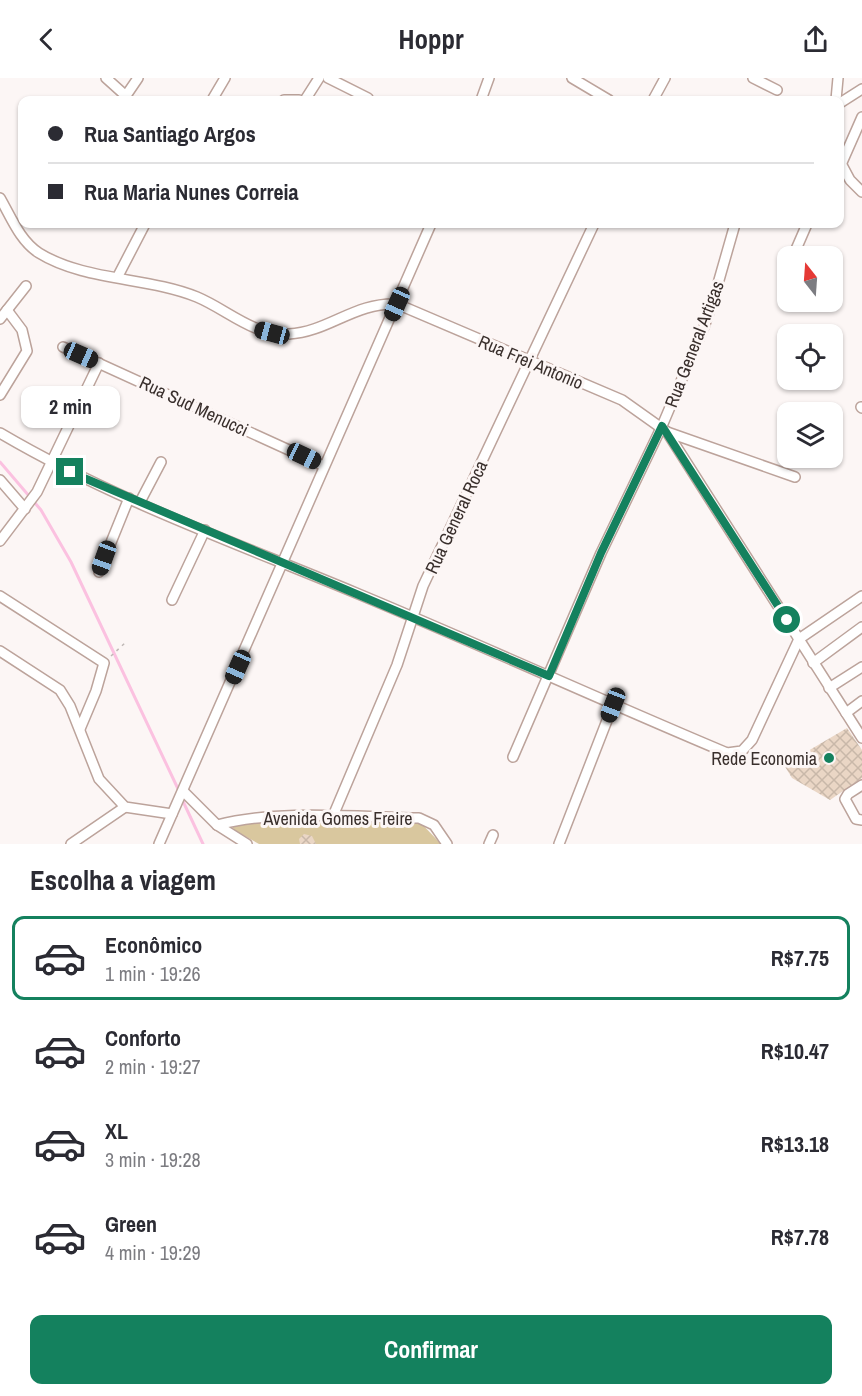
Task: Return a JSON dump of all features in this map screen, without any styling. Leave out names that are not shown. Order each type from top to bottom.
[{"type":"street","points":[[106,78],[123,96]]},
{"type":"street","points":[[126,96],[138,78]]},
{"type":"street","points":[[214,96],[225,78]]},
{"type":"street","points":[[308,96],[319,78]]},
{"type":"street","points":[[328,78],[364,96]]},
{"type":"street","points":[[482,96],[489,78]]},
{"type":"street","points":[[572,78],[602,96]]},
{"type":"street","points":[[655,96],[665,78]]},
{"type":"street","points":[[753,78],[777,90]]},
{"type":"street","points":[[836,96],[838,78]]},
{"type":"street","points":[[844,100],[862,89]]},
{"type":"street","points":[[844,159],[862,117]]},
{"type":"street","points":[[844,171],[849,180],[862,192]]},
{"type":"street","points":[[0,198],[18,227]]},
{"type":"street","points":[[18,228],[27,242],[38,252],[67,266],[118,276],[197,297],[245,325],[272,333],[303,331],[357,309],[375,304],[397,304]]},
{"type":"street","points":[[118,276],[143,228]]},
{"type":"street","points":[[159,844],[184,793],[324,466],[429,228]]},
{"type":"street","name":"Rua General Roca","points":[[333,816],[397,665],[412,616],[458,510],[530,363],[592,228]]},
{"type":"street","name":"Rua General Artigas","points":[[513,757],[601,553],[664,429],[713,301],[734,228]]},
{"type":"street","points":[[797,246],[805,228]]},
{"type":"street","points":[[0,319],[26,286]]},
{"type":"street","name":"Rua Frei Antonio","points":[[397,304],[530,363],[622,400],[664,429],[795,477]]},
{"type":"street","points":[[0,395],[27,351],[22,330],[7,310]]},
{"type":"street","name":"Rua Sud Menucci","points":[[63,346],[324,466]]},
{"type":"street","points":[[0,541],[37,492],[99,363]]},
{"type":"street","points":[[664,429],[862,736]]},
{"type":"street","points":[[0,433],[51,463],[129,498],[412,616],[727,753],[742,751],[752,740],[799,639],[862,596]]},
{"type":"street","points":[[140,502],[161,462]]},
{"type":"street","points":[[0,480],[27,506]]},
{"type":"street","points":[[99,572],[129,498]]},
{"type":"street","points":[[172,600],[205,530]]},
{"type":"street","points":[[0,596],[106,661],[80,729]]},
{"type":"street","points":[[813,663],[862,627]]},
{"type":"street","points":[[0,651],[60,690],[80,729],[99,779],[125,807]]},
{"type":"street","points":[[829,688],[862,668]]},
{"type":"street","points":[[846,713],[862,701]]},
{"type":"street","points":[[560,844],[613,705]]},
{"type":"street","points":[[862,785],[848,794],[845,799],[856,819],[862,820]]},
{"type":"street","points":[[184,793],[217,825],[247,844]]},
{"type":"street","points":[[71,844],[125,807],[175,810]]},
{"type":"street","name":"Avenida Gomes Freire","points":[[217,825],[248,819],[333,816],[419,818],[434,825],[447,844]]},
{"type":"path","points":[[106,661],[126,642]]},
{"type":"shaded area","points":[[379,819],[419,821],[441,844],[259,844],[234,830],[232,826],[249,821]]},
{"type":"building","name":"Rede Economia","points":[[847,728],[862,750],[862,778],[830,800],[792,778],[784,765]]},
{"type":"building","points":[[304,834],[312,836],[316,844],[300,844],[299,839]]},
{"type":"waterway","points":[[0,462],[41,510],[71,562],[179,791]]},
{"type":"waterway","points":[[181,797],[203,844]]},
{"type":"place","name":"Rede Economia","points":[[829,758]]},
{"type":"route","points":[[70,472],[549,676],[601,553],[662,426],[787,620]]}]
